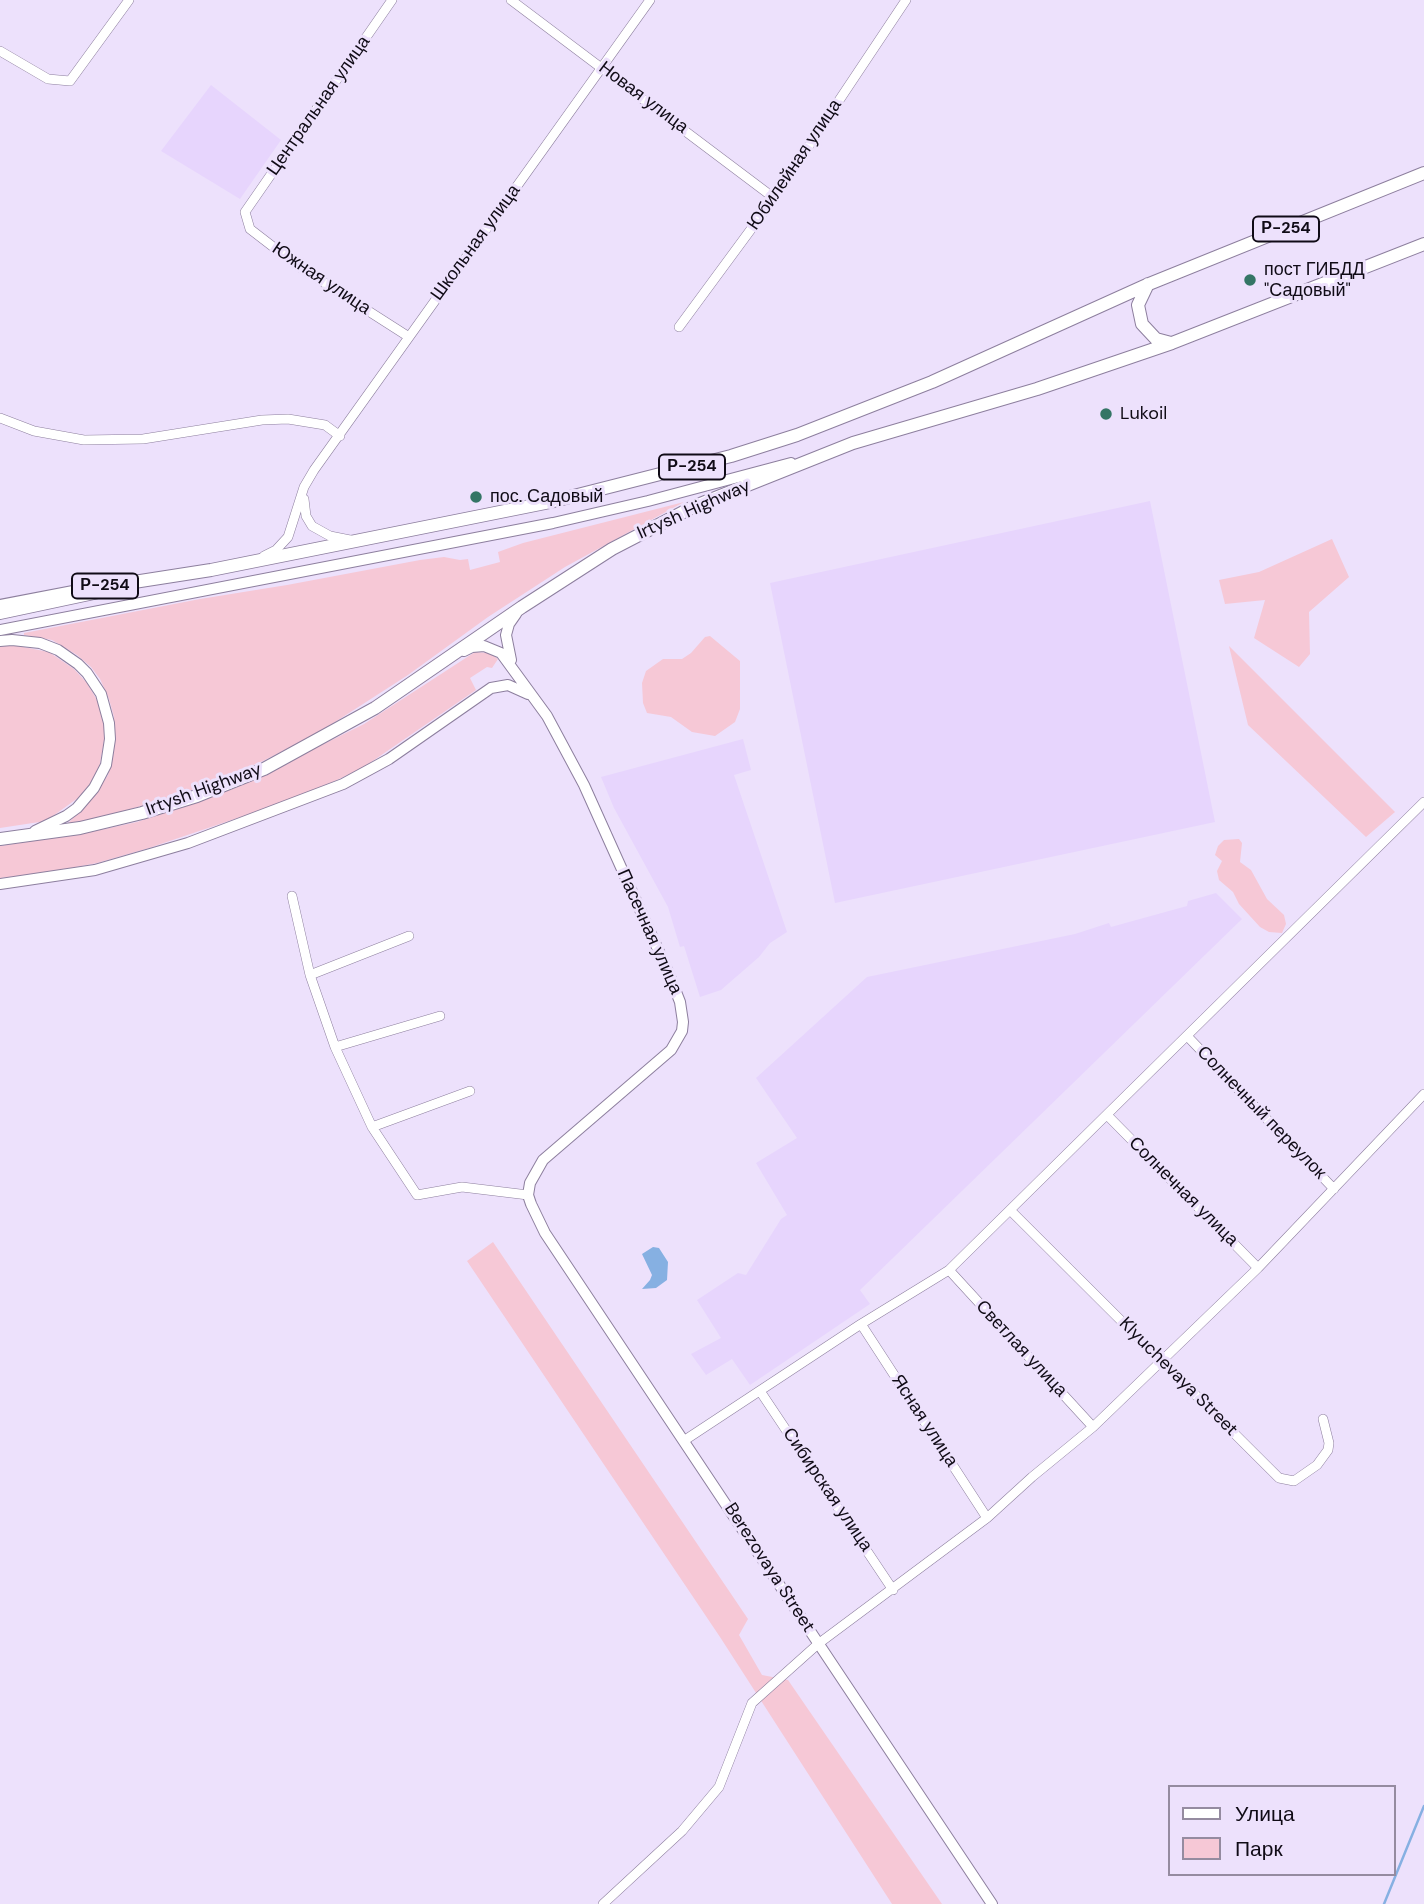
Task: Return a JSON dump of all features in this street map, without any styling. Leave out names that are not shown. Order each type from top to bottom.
[{"type":"highway","name":"Irtysh Highway","points":[[0,606],[211,570],[550,502],[732,456],[797,435],[932,382],[1149,284],[1424,172]]},
{"type":"highway","name":"Irtysh Highway","points":[[0,839],[14,839],[114,820],[197,796],[292,755],[375,708],[612,549],[695,506],[853,443],[1048,385],[1172,343],[1424,244]]},
{"type":"highway","points":[[1149,284],[1138,305],[1142,324],[1156,339],[1172,343]]},
{"type":"main road","points":[[0,631],[553,523],[737,478],[853,443]]},
{"type":"main road","points":[[0,614],[211,570]]},
{"type":"main road","points":[[516,673],[507,649],[506,635],[509,624],[522,607]]},
{"type":"main road","points":[[0,641],[40,643],[58,650],[78,664],[100,694],[109,723],[110,739],[106,765],[87,798],[66,816],[14,839]]},
{"type":"main road","points":[[375,708],[403,693],[472,647],[484,646],[497,650],[516,673]]},
{"type":"main road","name":"Пасечная улица","points":[[516,673],[548,716],[584,785],[669,974],[680,1002],[682,1022],[682,1031],[671,1049],[544,1160],[530,1183],[528,1195]]},
{"type":"main road","points":[[0,884],[95,870],[188,842],[343,784],[389,759],[491,688],[508,685],[530,695]]},
{"type":"main road","name":"Berezovaya Street","points":[[528,1195],[545,1233],[992,1904]]},
{"type":"street","points":[[0,51],[48,79],[70,80],[129,0]]},
{"type":"street","name":"Центральная улица","points":[[245,212],[393,0]]},
{"type":"street","name":"Новая улица","points":[[511,0],[774,198]]},
{"type":"street","name":"Школьная улица","points":[[249,562],[283,545],[304,487],[650,0]]},
{"type":"street","name":"Юбилейная улица","points":[[679,327],[774,198],[906,0]]},
{"type":"street","name":"Южная улица","points":[[245,212],[250,229],[298,266],[409,337]]},
{"type":"street","points":[[0,418],[34,431],[84,440],[143,439],[262,420],[288,419],[325,425],[340,436]]},
{"type":"street","points":[[304,487],[304,508],[312,526],[330,536],[355,540]]},
{"type":"street","points":[[685,1440],[861,1324],[949,1270],[1424,802]]},
{"type":"street","points":[[292,896],[310,975],[335,1047],[372,1127],[417,1195],[462,1187],[528,1195]]},
{"type":"street","points":[[310,975],[410,936]]},
{"type":"street","points":[[335,1047],[440,1016]]},
{"type":"street","name":"Солнечный переулок","points":[[1188,1037],[1334,1189]]},
{"type":"street","points":[[372,1127],[470,1091]]},
{"type":"street","points":[[603,1904],[682,1831],[719,1787],[752,1703],[818,1644],[987,1518],[1093,1427],[1258,1268],[1424,1094]]},
{"type":"street","name":"Солнечная улица","points":[[1108,1116],[1258,1268]]},
{"type":"street","name":"Klyuchevaya Street","points":[[1011,1211],[1279,1478],[1294,1480],[1317,1465],[1328,1450],[1329,1443],[1323,1419]]},
{"type":"street","name":"Светлая улица","points":[[949,1270],[1093,1427]]},
{"type":"street","name":"Ясная улица","points":[[861,1324],[987,1518]]},
{"type":"street","name":"Сибирская улица","points":[[760,1391],[893,1590]]},
{"type":"shaded area","points":[[211,85],[281,140],[240,199],[161,151]]},
{"type":"shaded area","points":[[1150,501],[1215,822],[835,903],[770,583]]},
{"type":"shaded area","points":[[743,739],[751,770],[734,775],[787,932],[770,943],[759,957],[721,990],[700,997],[668,907],[614,808],[601,777]]},
{"type":"shaded area","points":[[1216,893],[1242,919],[860,1290],[870,1304],[750,1385],[732,1359],[706,1375],[691,1354],[721,1338],[697,1300],[738,1273],[746,1275],[781,1219],[787,1215],[756,1163],[797,1138],[756,1078],[867,977],[1075,934],[1109,923],[1111,927],[1187,906],[1188,901]]},
{"type":"green space","points":[[684,502],[565,567],[318,733],[263,761],[185,793],[66,825],[90,801],[108,775],[114,752],[114,717],[100,679],[91,667],[52,640],[24,633],[420,560],[444,557],[468,559],[470,570],[500,562],[498,552],[523,543]]},
{"type":"green space","points":[[1332,539],[1349,577],[1309,612],[1310,654],[1299,667],[1254,638],[1265,600],[1225,604],[1219,580],[1259,572]]},
{"type":"green space","points":[[710,636],[740,661],[740,709],[735,722],[715,736],[692,732],[671,717],[647,713],[643,703],[642,683],[646,671],[663,659],[682,659],[705,637]]},
{"type":"green space","points":[[13,645],[49,652],[74,669],[97,700],[105,725],[105,735],[99,769],[78,798],[46,821],[0,828],[0,646]]},
{"type":"green space","points":[[1229,646],[1395,812],[1366,837],[1248,725]]},
{"type":"green space","points":[[475,652],[490,653],[498,659],[492,668],[487,667],[470,678],[476,690],[364,767],[335,781],[285,802],[149,848],[97,863],[0,878],[0,846],[137,822],[235,788],[364,724]]},
{"type":"green space","points":[[1239,839],[1242,843],[1240,862],[1251,870],[1267,899],[1284,915],[1286,924],[1282,933],[1269,932],[1260,927],[1239,904],[1233,892],[1219,880],[1217,871],[1222,861],[1215,855],[1218,846],[1224,840]]},
{"type":"green space","points":[[493,1242],[748,1619],[739,1635],[762,1675],[788,1680],[942,1904],[892,1904],[720,1637],[467,1261]]},
{"type":"water","points":[[653,1247],[659,1248],[668,1262],[667,1280],[656,1288],[642,1289],[652,1275],[642,1254]]},
{"type":"waterway","points":[[1396,1875],[1424,1806]]},
{"type":"waterway","points":[[1384,1904],[1395,1876]]},
{"type":"place","name":"пост ГИБДД \"Садовый\"","points":[[1250,280]]},
{"type":"place","name":"Lukoil","points":[[1106,414]]},
{"type":"place","name":"пос. Садовый","points":[[476,497]]}]
